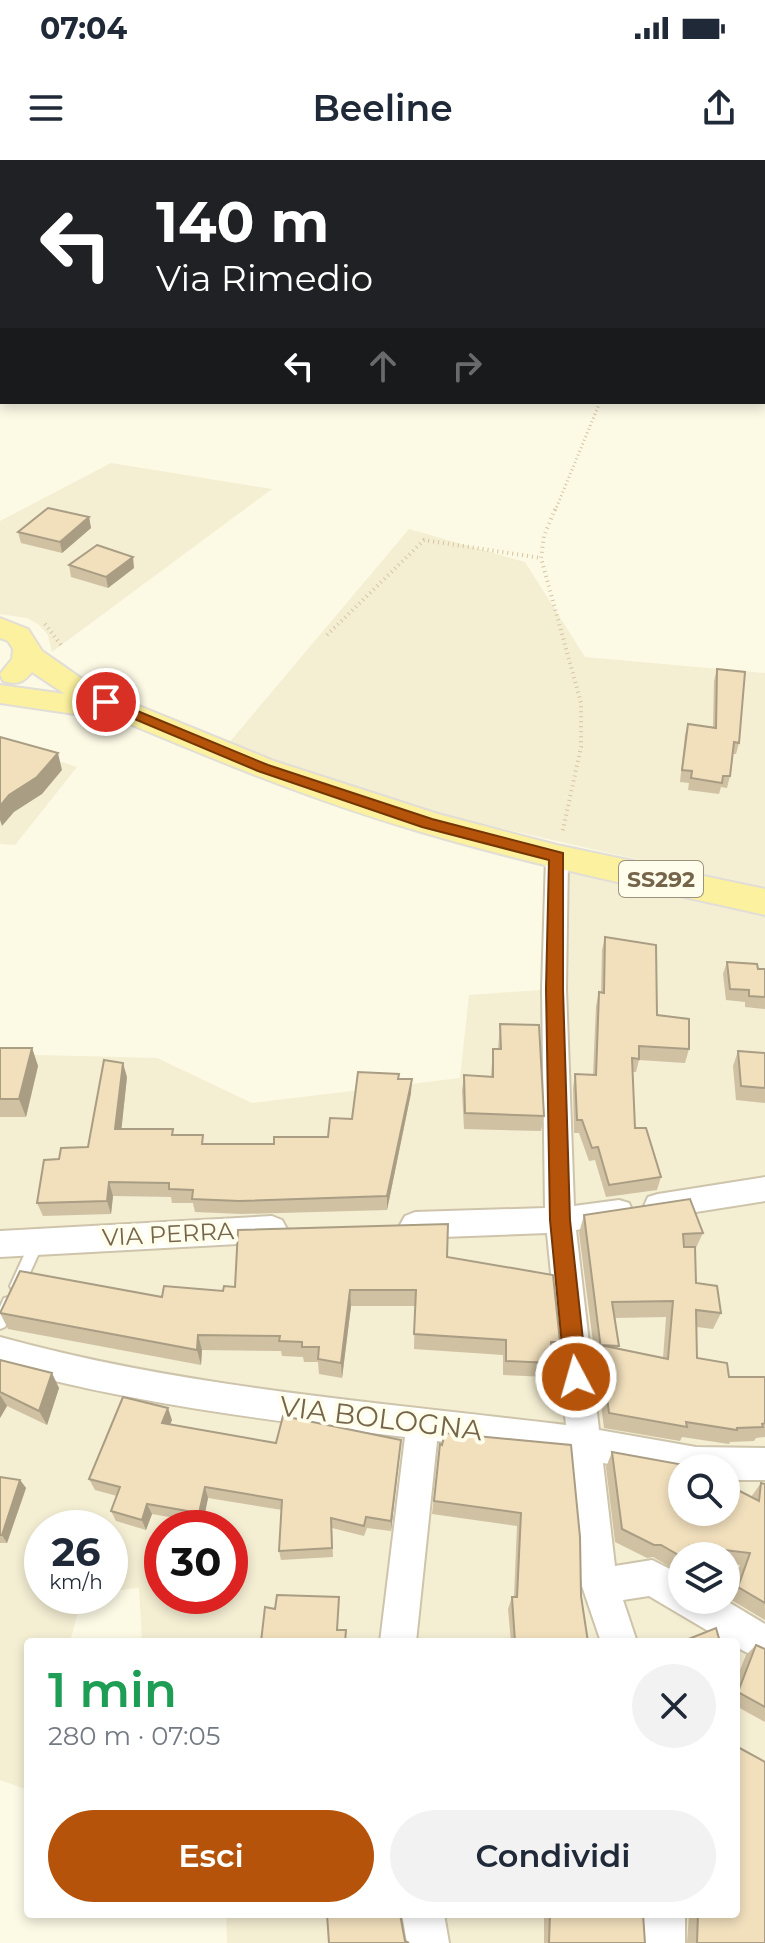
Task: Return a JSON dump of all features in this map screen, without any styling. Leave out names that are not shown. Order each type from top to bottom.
[{"type":"main road","name":"SS292","points":[[1,628],[23,639],[28,655],[84,694],[263,768],[428,823],[562,839],[765,902]]},
{"type":"main road","points":[[0,683],[23,666],[28,655]]},
{"type":"main road","name":"SS292","points":[[0,694],[150,719]]},
{"type":"street","points":[[562,839],[554,989],[560,1220],[600,1586],[618,1638]]},
{"type":"street","points":[[387,1226],[560,1220],[765,1189]]},
{"type":"street","name":"VIA PERRA","points":[[0,1244],[293,1229]]},
{"type":"street","name":"VIA BOLOGNA","points":[[0,1352],[43,1364],[207,1397],[583,1443],[696,1463],[765,1464]]},
{"type":"street","points":[[398,1638],[423,1423]]},
{"type":"street","points":[[600,1586],[652,1578],[668,1587]]},
{"type":"street","points":[[715,1614],[765,1644]]},
{"type":"street","points":[[424,1918],[428,1943]]},
{"type":"street","points":[[664,1918],[664,1943]]},
{"type":"lane","points":[[0,1322],[37,1242]]},
{"type":"path","points":[[562,839],[581,747],[581,703],[541,558],[544,536],[599,404]]},
{"type":"path","points":[[327,635],[424,540],[541,558]]},
{"type":"path","points":[[36,617],[51,629],[64,655]]},
{"type":"shaded area","points":[[111,463],[272,489],[52,652],[48,635],[39,625],[27,618],[0,614],[0,521]]},
{"type":"shaded area","points":[[409,529],[525,562],[585,657],[765,673],[765,889],[444,815],[228,744]]},
{"type":"shaded area","points":[[0,742],[77,767],[15,845],[0,844]]},
{"type":"shaded area","points":[[557,857],[765,902],[765,1943],[227,1943],[226,1918],[740,1918],[740,1638],[142,1638],[139,1588],[128,1589],[128,1510],[24,1510],[24,1614],[77,1614],[71,1638],[24,1638],[24,1789],[0,1780],[0,1054],[157,1058],[252,1103],[460,1078],[469,995],[554,989]]},
{"type":"building","points":[[48,508],[89,517],[60,542],[18,532]]},
{"type":"building","points":[[97,545],[133,557],[106,577],[69,565]]},
{"type":"building","points":[[717,669],[745,672],[739,743],[734,742],[730,776],[723,776],[722,783],[691,778],[692,771],[682,770],[688,724],[716,728]]},
{"type":"building","points":[[0,737],[58,753],[37,777],[9,795],[0,806]]},
{"type":"building","points":[[605,937],[656,945],[657,1015],[689,1019],[689,1049],[639,1046],[639,1059],[632,1058],[635,1128],[646,1128],[661,1177],[609,1185],[598,1147],[592,1148],[582,1120],[577,1120],[575,1074],[596,1075],[599,992],[604,993]]},
{"type":"building","points":[[727,962],[757,964],[758,969],[765,969],[765,997],[749,996],[749,990],[730,989]]},
{"type":"building","points":[[500,1024],[539,1025],[544,1116],[465,1113],[464,1075],[493,1077],[493,1049],[501,1049]]},
{"type":"building","points":[[0,1048],[32,1048],[19,1099],[0,1099]]},
{"type":"building","points":[[738,1051],[765,1053],[765,1088],[741,1086]]},
{"type":"building","points":[[104,1060],[123,1063],[115,1129],[173,1129],[172,1135],[203,1135],[202,1144],[274,1144],[274,1137],[328,1137],[330,1118],[352,1119],[358,1072],[399,1074],[398,1079],[412,1079],[387,1196],[239,1201],[192,1199],[193,1190],[169,1189],[169,1183],[109,1182],[107,1201],[37,1203],[44,1160],[59,1159],[61,1148],[88,1147]]},
{"type":"building","points":[[690,1199],[703,1233],[683,1234],[684,1247],[695,1247],[696,1283],[717,1286],[721,1313],[696,1310],[697,1358],[727,1363],[729,1377],[765,1377],[765,1423],[763,1427],[737,1430],[686,1422],[687,1427],[609,1413],[600,1345],[584,1215]],"holes":[[[673,1301],[668,1359],[600,1345],[619,1346],[612,1302]]]},
{"type":"building","points":[[448,1224],[447,1257],[553,1275],[560,1342],[551,1342],[551,1363],[506,1361],[506,1340],[414,1334],[416,1290],[350,1290],[341,1363],[318,1359],[319,1347],[302,1347],[302,1342],[279,1341],[280,1336],[198,1335],[197,1350],[0,1313],[20,1271],[162,1297],[164,1286],[223,1291],[224,1286],[235,1287],[238,1230]]},
{"type":"building","points":[[0,1360],[52,1373],[39,1411],[0,1392]]},
{"type":"building","points":[[123,1397],[168,1408],[162,1423],[276,1443],[283,1416],[401,1440],[391,1521],[366,1517],[364,1526],[331,1518],[332,1548],[279,1551],[282,1500],[205,1487],[200,1510],[147,1504],[142,1520],[128,1516],[128,1510],[111,1510],[120,1487],[89,1479]]},
{"type":"building","points":[[445,1433],[571,1445],[580,1537],[581,1596],[587,1638],[515,1638],[512,1597],[517,1597],[521,1513],[434,1501]]},
{"type":"building","points":[[612,1452],[668,1462],[668,1526],[740,1526],[740,1491],[759,1501],[761,1483],[765,1484],[765,1603],[740,1588],[750,1553],[740,1552],[740,1542],[668,1542],[668,1549],[622,1529]]},
{"type":"building","points":[[0,1477],[20,1480],[2,1535],[0,1535]]},
{"type":"building","points":[[277,1595],[339,1597],[337,1630],[346,1630],[345,1638],[261,1638],[265,1607],[275,1609]]},
{"type":"building","points":[[716,1628],[719,1638],[691,1638]]},
{"type":"building","points":[[756,1645],[765,1649],[765,1707],[740,1693]]},
{"type":"building","points":[[740,1748],[765,1762],[765,1943],[697,1943],[698,1918],[740,1918]]},
{"type":"building","points":[[327,1918],[401,1918],[405,1941],[409,1943],[329,1943]]},
{"type":"building","points":[[550,1918],[643,1918],[645,1943],[549,1943]]},
{"type":"route","points":[[106,702],[263,768],[428,823],[557,857],[554,989],[560,1220],[576,1377]]}]
